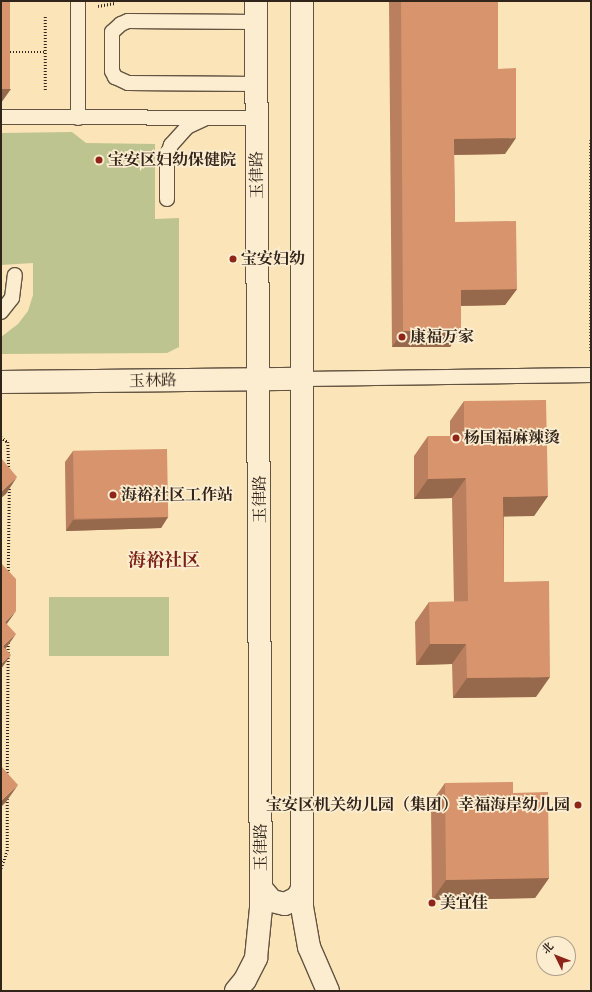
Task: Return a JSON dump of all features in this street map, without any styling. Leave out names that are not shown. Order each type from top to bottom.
[{"type":"main road","name":"玉律路","points":[[236,991],[245,980],[256,958],[260,934],[261,888],[256,1]]},
{"type":"main road","points":[[302,1],[304,379],[302,907],[309,947],[328,991]]},
{"type":"main road","name":"玉林路","points":[[1,382],[304,379]]},
{"type":"main road","points":[[261,888],[272,901],[285,904],[297,898],[302,889]]},
{"type":"lane","points":[[78,1],[78,118]]},
{"type":"lane","points":[[256,22],[128,21],[121,24],[112,32],[112,71],[121,82],[256,84]]},
{"type":"lane","points":[[1,117],[256,118]]},
{"type":"lane","points":[[167,199],[167,156],[171,145],[187,127],[207,118]]},
{"type":"lane","points":[[1,312],[12,298],[15,275]]},
{"type":"lane","points":[[304,379],[591,375]]},
{"type":"path","points":[[94,10],[103,3],[119,3]]},
{"type":"path","points":[[45,15],[45,90]]},
{"type":"path","points":[[1,52],[45,52]]},
{"type":"path","points":[[591,140],[591,351]]},
{"type":"path","points":[[1,437],[8,442],[9,478]]},
{"type":"path","points":[[8,581],[9,486]]},
{"type":"path","points":[[7,780],[8,637]]},
{"type":"path","points":[[1,868],[7,851],[7,796]]},
{"type":"green space","points":[[72,132],[86,143],[155,144],[155,219],[179,218],[179,347],[167,353],[1,354],[1,337],[18,324],[28,311],[33,295],[33,263],[1,265],[1,133]]},
{"type":"green space","points":[[49,597],[169,597],[169,656],[49,656]]},
{"type":"building","points":[[1,1],[10,1],[10,89],[1,89]]},
{"type":"building","points":[[401,1],[498,1],[498,69],[516,68],[516,138],[454,139],[455,222],[516,221],[517,289],[461,290],[461,330],[403,331]]},
{"type":"building","points":[[546,400],[548,496],[503,497],[504,582],[549,581],[550,677],[467,678],[466,644],[430,644],[429,602],[468,601],[466,478],[428,479],[428,436],[464,436],[464,401]]},
{"type":"building","name":"海裕社区工作站","points":[[167,449],[168,517],[74,519],[73,451]]},
{"type":"building","points":[[1,458],[17,477],[1,492]]},
{"type":"building","points":[[1,563],[16,579],[16,611],[5,622],[16,634],[3,646],[11,655],[1,664]]},
{"type":"building","points":[[1,766],[18,785],[1,801]]},
{"type":"building","points":[[513,782],[513,793],[548,792],[549,878],[446,880],[445,783]]},
{"type":"place","name":"宝安区妇幼保健院","points":[[99,160]]},
{"type":"place","name":"宝安妇幼","points":[[233,259]]},
{"type":"place","name":"康福万家","points":[[402,337]]},
{"type":"place","name":"杨国福麻辣烫","points":[[456,438]]},
{"type":"place","name":"海裕社区工作站","points":[[113,495]]},
{"type":"place","name":"宝安区机关幼儿园（集团）幸福海岸幼儿园","points":[[578,805]]},
{"type":"place","name":"美宜佳","points":[[432,903]]},
{"type":"district","name":"海裕社区","points":[[164,560]]}]
